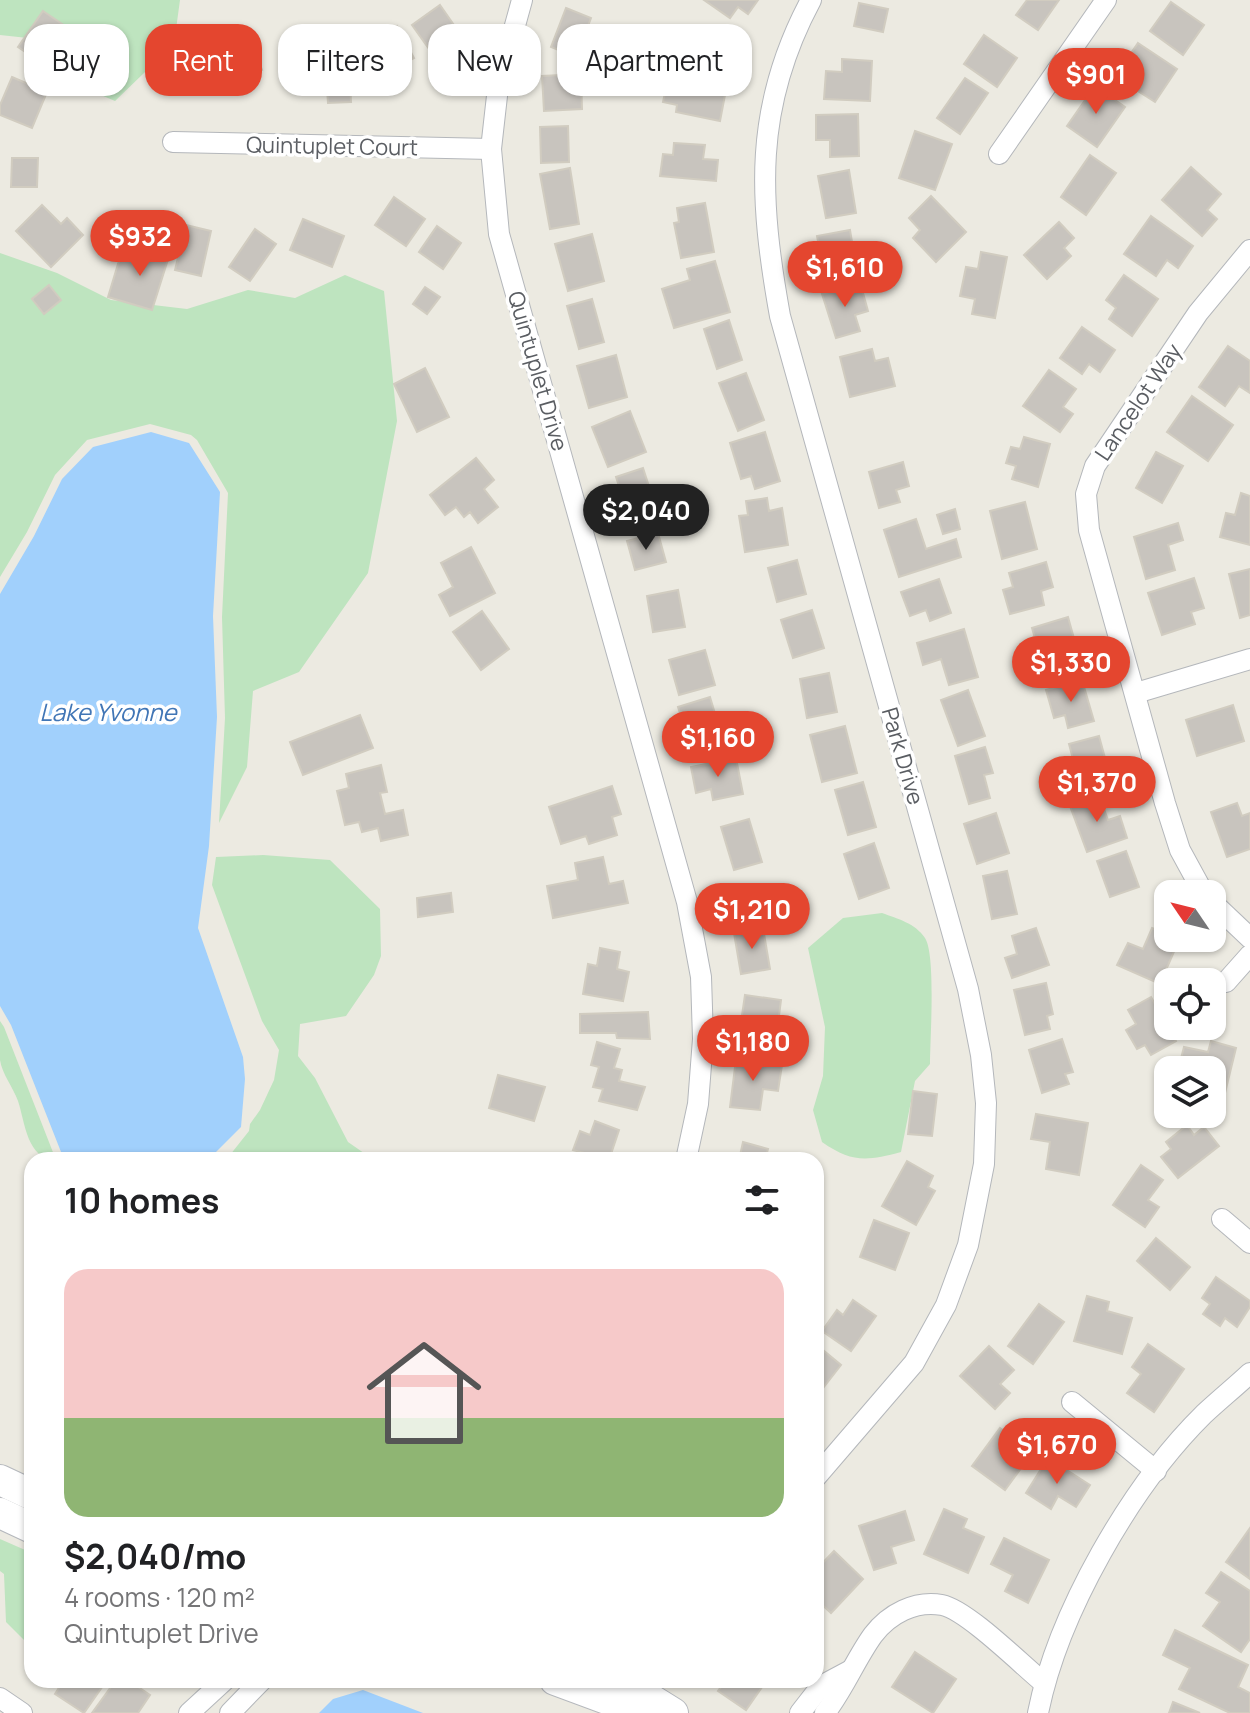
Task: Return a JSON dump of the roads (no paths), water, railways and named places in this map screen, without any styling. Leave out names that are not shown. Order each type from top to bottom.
[{"type":"street","name":"Quintuplet Drive","points":[[522,0],[498,87],[491,149],[499,234],[687,902],[701,977],[703,1039],[698,1104],[688,1152]]},
{"type":"street","name":"Park Drive","points":[[811,0],[783,62],[769,114],[764,173],[771,262],[780,316],[968,989],[981,1055],[986,1103],[984,1164],[968,1245],[946,1305],[914,1363],[824,1468]]},
{"type":"street","points":[[999,154],[1106,0]]},
{"type":"street","name":"Quintuplet Court","points":[[173,142],[491,149]]},
{"type":"street","name":"Lancelot Way","points":[[1196,880],[1180,850],[1089,530],[1086,494],[1095,466],[1109,442],[1198,313],[1250,250]]},
{"type":"street","points":[[1136,693],[1250,659]]},
{"type":"street","points":[[1226,915],[1250,938]]},
{"type":"street","points":[[1226,982],[1250,955]]},
{"type":"street","points":[[1222,1219],[1250,1243]]},
{"type":"street","points":[[1038,1713],[1044,1683],[1075,1604],[1116,1532],[1156,1471],[1203,1416],[1250,1373]]},
{"type":"street","points":[[1072,1402],[1156,1471]]},
{"type":"street","points":[[0,1480],[24,1491]]},
{"type":"street","points":[[0,1513],[24,1524]]},
{"type":"street","points":[[825,1713],[838,1697],[874,1633],[892,1616],[911,1606],[942,1605],[961,1614],[1044,1683]]},
{"type":"street","points":[[824,1684],[851,1670]]},
{"type":"street","points":[[189,1713],[216,1688]]},
{"type":"street","points":[[230,1713],[248,1688]]},
{"type":"street","points":[[591,1688],[627,1696],[673,1713]]},
{"type":"street","points":[[800,1713],[819,1688]]},
{"type":"street","points":[[0,1698],[22,1713]]},
{"type":"water","name":"Lake Yvonne","points":[[151,432],[189,443],[220,492],[213,616],[217,717],[209,846],[198,928],[243,1057],[245,1079],[241,1127],[216,1152],[61,1152],[11,1025],[0,1006],[0,594],[34,536],[62,479],[93,447]]},
{"type":"water","points":[[363,1690],[423,1713],[319,1713],[333,1699]]}]
